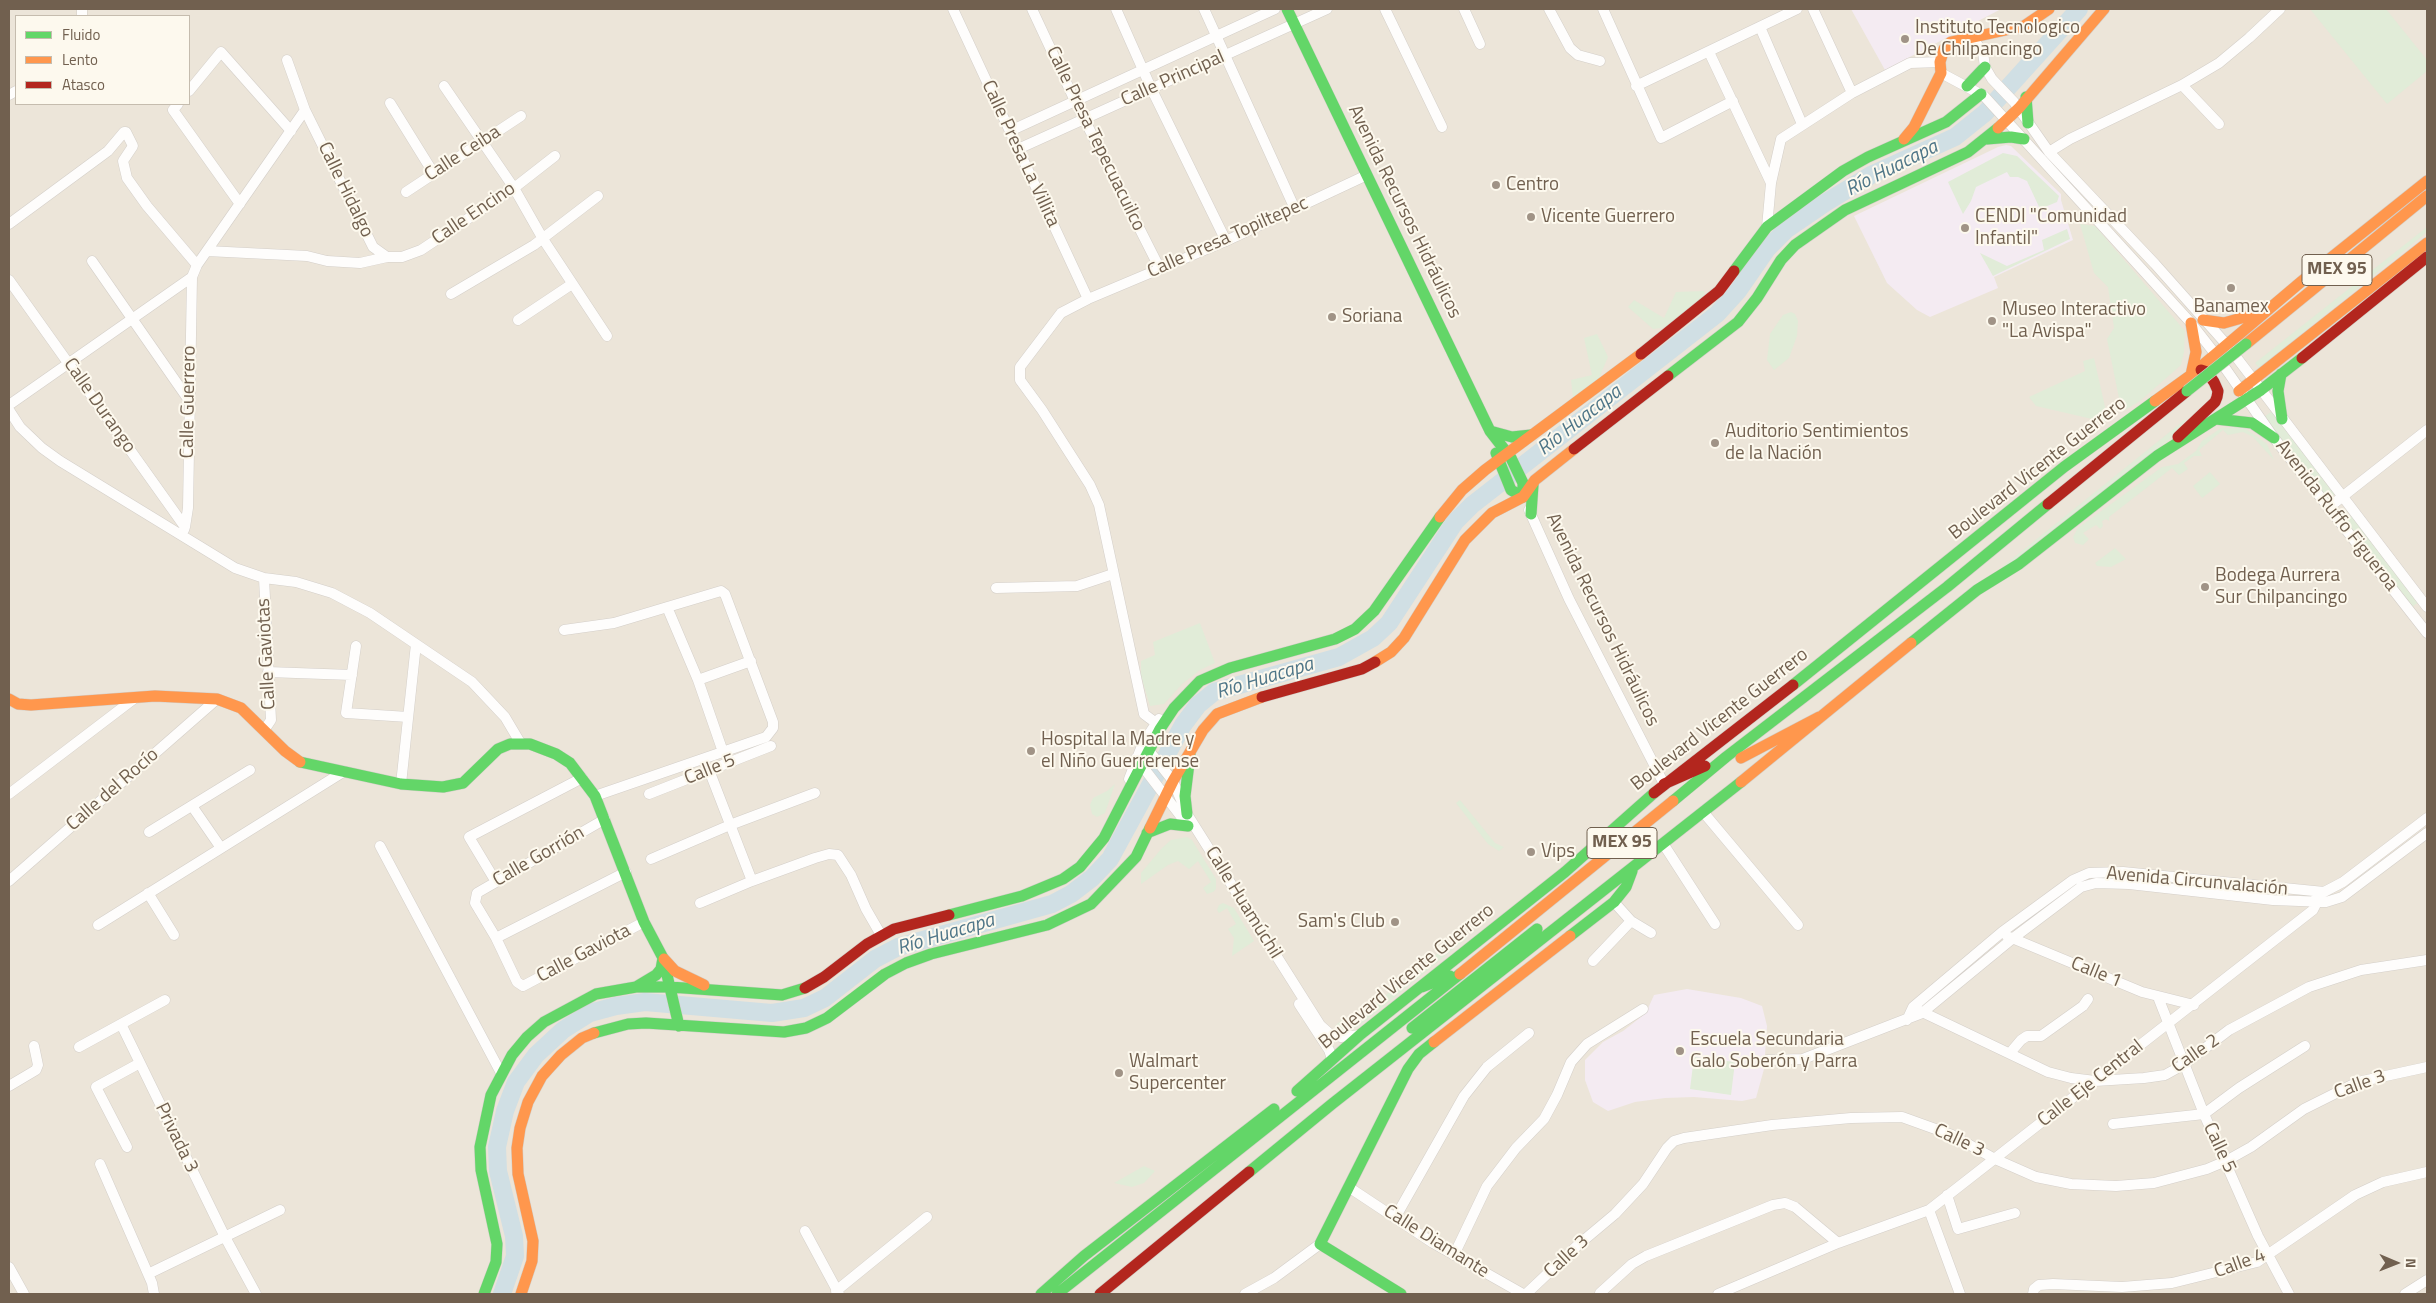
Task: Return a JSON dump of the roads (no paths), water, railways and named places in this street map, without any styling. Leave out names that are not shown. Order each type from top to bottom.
[{"type":"main road","name":"Avenida Recursos Hidráulicos","points":[[1286,9],[1504,460],[1511,490],[1523,497],[1529,482],[1504,460]]},
{"type":"main road","points":[[1902,141],[1914,127],[1941,67],[1944,49],[1951,42],[1960,38],[2024,26],[2050,9]]},
{"type":"main road","points":[[1531,514],[1529,482],[1738,322],[1757,298],[1781,260],[1795,245],[1845,210],[1968,152],[1987,139],[2104,9]]},
{"type":"main road","points":[[1967,86],[1984,66]]},
{"type":"main road","points":[[484,1294],[496,1262],[497,1244],[481,1170],[480,1147],[491,1095],[501,1073],[526,1037],[553,1015],[596,994],[636,987],[671,991],[714,990],[782,995],[798,992],[824,977],[881,935],[928,919],[1022,896],[1063,879],[1091,855],[1116,817],[1147,747],[1174,708],[1200,682],[1230,668],[1335,639],[1355,629],[1374,611],[1444,510],[1485,470],[1504,460],[1534,434],[1606,381],[1705,303],[1718,291],[1767,227],[1843,171],[1902,141],[1946,122],[1983,95]]},
{"type":"main road","points":[[2026,97],[2028,123]]},
{"type":"main road","points":[[1987,139],[2011,137],[2024,139]]},
{"type":"main road","name":"Boulevard Vicente Guerrero","points":[[1040,1294],[1084,1256],[1310,1081],[1361,1034],[1565,872],[1664,784],[1799,681],[2064,467],[2194,372],[2427,181]]},
{"type":"main road","name":"Boulevard Vicente Guerrero","points":[[1057,1294],[1539,912],[1726,757],[2190,395],[2427,196]]},
{"type":"main road","points":[[2399,235],[2427,210]]},
{"type":"main road","points":[[2157,456],[2216,419],[2242,395],[2258,386],[2424,258],[2427,243]]},
{"type":"main road","name":"Boulevard Vicente Guerrero","points":[[2248,348],[2384,247]]},
{"type":"main road","name":"MEX 95","points":[[2258,386],[2281,374],[2424,258]]},
{"type":"main road","points":[[2203,320],[2224,323],[2236,322],[2273,306]]},
{"type":"main road","points":[[1100,1294],[1332,1104],[1633,870],[1818,717],[1977,590],[2026,559],[2157,456],[2215,402],[2218,391],[2207,372],[2194,372],[2196,352],[2191,323]]},
{"type":"main road","points":[[2281,374],[2278,391],[2282,419]]},
{"type":"main road","name":"Boulevard Vicente Guerrero","points":[[1630,852],[1741,758],[1963,587],[2190,395]]},
{"type":"main road","points":[[2216,419],[2252,423],[2262,428],[2274,438]]},
{"type":"main road","points":[[1485,470],[1490,453],[1490,431],[1512,437],[1534,434]]},
{"type":"main road","points":[[521,1294],[532,1261],[533,1241],[518,1174],[516,1148],[528,1102],[542,1076],[561,1055],[582,1038],[604,1030],[646,1023],[678,1023],[784,1032],[806,1028],[827,1018],[885,974],[906,964],[931,954],[1047,925],[1084,908],[1118,878],[1136,857],[1173,781],[1203,730],[1218,714],[1234,706],[1349,674],[1376,662],[1391,652],[1404,638],[1419,616],[1465,540],[1492,513],[1523,497]]},
{"type":"main road","points":[[9,700],[18,704],[31,705],[135,698],[192,697],[217,700],[241,708],[265,729],[284,751],[300,762],[401,784],[443,786],[463,783],[498,748],[510,744],[530,744],[556,754],[570,763],[595,796],[644,922],[663,958],[678,1023]]},
{"type":"main road","points":[[1741,758],[1818,717]]},
{"type":"main road","points":[[1147,833],[1170,824],[1188,820],[1185,796],[1191,750]]},
{"type":"main road","points":[[1664,784],[1726,757]]},
{"type":"main road","points":[[1401,1294],[1320,1244],[1350,1188],[1408,1069],[1419,1054],[1614,902],[1626,887],[1633,870]]},
{"type":"main road","points":[[1074,1294],[1174,1212],[1425,1018],[1578,895]]},
{"type":"main road","points":[[663,958],[675,971],[714,990]]},
{"type":"main road","points":[[636,987],[656,975],[661,969],[663,958]]},
{"type":"main road","points":[[1422,986],[1462,972]]},
{"type":"street","name":"Calle Presa La Villita","points":[[953,9],[1088,299]]},
{"type":"street","name":"Calle Presa Tepecuacuilco","points":[[1032,9],[1075,101],[1160,269]]},
{"type":"street","points":[[1116,9],[1226,241]]},
{"type":"street","points":[[1204,9],[1295,209]]},
{"type":"street","name":"Calle Principal","points":[[1010,131],[1275,9]]},
{"type":"street","name":"Calle Principal","points":[[1018,149],[1328,9]]},
{"type":"street","points":[[1385,9],[1442,127]]},
{"type":"street","points":[[1464,9],[1480,44]]},
{"type":"street","points":[[1548,9],[1570,48],[1578,55],[1600,61]]},
{"type":"street","points":[[1603,9],[1661,138],[1732,101]]},
{"type":"street","points":[[1636,86],[1797,9]]},
{"type":"street","points":[[1813,9],[1852,93]]},
{"type":"street","points":[[2050,152],[2070,139],[2182,85],[2219,63],[2250,38],[2280,9]]},
{"type":"street","points":[[1760,27],[1802,124]]},
{"type":"street","points":[[1968,38],[1976,43],[1983,52],[1984,66]]},
{"type":"street","points":[[190,90],[221,52],[291,131]]},
{"type":"street","points":[[1709,52],[1771,183]]},
{"type":"street","points":[[287,60],[305,110]]},
{"type":"street","points":[[1767,227],[1771,183],[1781,140],[1802,124],[1852,93],[1910,63],[1941,67],[1954,81],[1967,86]]},
{"type":"street","name":"Avenida Ruffo Figueroa","points":[[1984,66],[1996,84],[2016,105],[2050,152],[2155,264],[2227,345],[2427,607]]},
{"type":"street","points":[[2182,85],[2219,124]]},
{"type":"street","points":[[444,86],[514,188],[543,239],[607,336]]},
{"type":"street","name":"Avenida Ruffo Figueroa","points":[[1967,86],[1983,95],[2005,118],[2191,323],[2216,354],[2242,395],[2274,438],[2427,633]]},
{"type":"street","points":[[390,103],[434,174]]},
{"type":"street","points":[[175,107],[240,204]]},
{"type":"street","name":"Calle Hidalgo","points":[[192,277],[197,265],[305,110],[373,247],[387,257]]},
{"type":"street","name":"Calle Ceiba","points":[[406,192],[521,116]]},
{"type":"street","points":[[9,224],[108,151],[126,132],[133,146],[123,160],[127,178],[147,206],[197,265]]},
{"type":"street","name":"Calle Encino","points":[[387,257],[402,257],[421,250],[514,188],[554,156]]},
{"type":"street","name":"Calle Presa Topiltepec","points":[[1113,574],[1099,504],[1090,484],[1020,380],[1020,367],[1061,313],[1088,299],[1226,241],[1367,175]]},
{"type":"street","points":[[451,294],[543,239],[598,196]]},
{"type":"street","name":"Calle Hidalgo","points":[[208,251],[307,256],[327,261],[360,264],[387,257]]},
{"type":"street","points":[[92,261],[188,399]]},
{"type":"street","points":[[9,405],[192,277]]},
{"type":"street","name":"Calle Guerrero","points":[[184,531],[188,508],[188,399],[192,277]]},
{"type":"street","name":"Calle Durango","points":[[9,280],[184,531]]},
{"type":"street","points":[[518,320],[572,284]]},
{"type":"street","points":[[9,410],[20,427],[42,448],[184,531],[235,568],[264,578],[296,582],[332,594],[370,613],[472,682],[505,718],[521,744]]},
{"type":"street","points":[[2328,508],[2427,430]]},
{"type":"street","name":"Avenida Recursos Hidráulicos","points":[[1523,497],[1569,599],[1664,784]]},
{"type":"street","points":[[996,588],[1076,586],[1113,574],[1144,714],[1156,723]]},
{"type":"street","name":"Calle Gaviotas","points":[[264,578],[271,720],[265,729]]},
{"type":"street","points":[[564,630],[614,623],[721,590],[725,594],[774,722],[773,728],[766,737],[595,796]]},
{"type":"street","points":[[667,607],[698,680],[723,752]]},
{"type":"street","points":[[401,784],[416,644]]},
{"type":"street","points":[[356,646],[346,713],[408,717]]},
{"type":"street","points":[[698,680],[750,661]]},
{"type":"street","points":[[268,672],[352,675]]},
{"type":"street","points":[[1147,747],[1156,723],[1175,700],[1200,682]]},
{"type":"street","points":[[9,794],[135,698]]},
{"type":"street","name":"Calle del Rocío","points":[[9,881],[217,700]]},
{"type":"street","name":"Calle 5","points":[[649,794],[770,746]]},
{"type":"street","name":"Calle Huamúchil","points":[[1147,747],[1173,781],[1188,820],[1329,1050],[1332,1059]]},
{"type":"street","name":"Calle Huamúchil","points":[[1139,762],[1188,820],[1320,1025],[1329,1034],[1342,1037],[1361,1034]]},
{"type":"street","points":[[149,832],[250,770]]},
{"type":"street","points":[[709,770],[752,881]]},
{"type":"street","points":[[98,925],[343,772]]},
{"type":"street","points":[[496,882],[469,837],[582,778]]},
{"type":"street","points":[[651,859],[730,825],[815,794]]},
{"type":"street","points":[[192,806],[221,848]]},
{"type":"street","points":[[1704,813],[1798,925]]},
{"type":"street","points":[[2321,897],[2427,818]]},
{"type":"street","name":"Calle Gorrión","points":[[496,938],[475,903],[477,893],[605,819]]},
{"type":"street","name":"Avenida Circunvalación","points":[[1767,1060],[1803,1059],[1922,1013],[2012,939],[2081,888],[2096,883],[2342,897],[2427,833]]},
{"type":"street","points":[[1664,845],[1714,924]]},
{"type":"street","points":[[380,846],[501,1073]]},
{"type":"street","points":[[700,903],[752,881],[815,858],[829,854],[838,855],[852,875],[866,909],[881,935]]},
{"type":"street","points":[[496,938],[626,872]]},
{"type":"street","name":"Avenida Circunvalación","points":[[1907,1020],[1913,1007],[2002,932],[2073,880],[2089,873],[2124,872],[2321,897]]},
{"type":"street","points":[[148,894],[174,935]]},
{"type":"street","name":"Calle Eje Central","points":[[1718,1294],[1838,1243],[1929,1210],[2194,1005],[2313,910],[2321,897]]},
{"type":"street","points":[[1614,902],[1631,921],[1651,933]]},
{"type":"street","points":[[1593,961],[1631,921]]},
{"type":"street","name":"Calle Gaviota","points":[[496,938],[517,982],[524,986],[644,922]]},
{"type":"street","name":"Calle 1","points":[[2002,932],[2012,939],[2158,997],[2194,1005]]},
{"type":"street","name":"Calle 2","points":[[1913,1007],[1922,1013],[2048,1072],[2071,1078],[2095,1081],[2165,1075],[2183,1065],[2229,1030],[2301,991],[2361,970],[2427,960]]},
{"type":"street","name":"Calle 5","points":[[2158,997],[2183,1065],[2204,1114],[2268,1256],[2289,1294]]},
{"type":"street","points":[[2010,1053],[2021,1040],[2027,1036],[2041,1036],[2078,1010],[2088,999]]},
{"type":"street","points":[[79,1047],[165,1000]]},
{"type":"street","points":[[1454,1255],[1487,1186],[1516,1148],[1544,1119],[1571,1062],[1586,1044],[1642,1010]]},
{"type":"street","name":"Privada 3","points":[[122,1024],[225,1238],[256,1294]]},
{"type":"street","points":[[1395,1218],[1464,1096],[1487,1067],[1529,1033]]},
{"type":"street","points":[[9,1086],[36,1070],[38,1065],[34,1046]]},
{"type":"street","points":[[2113,1124],[2204,1114],[2239,1088],[2305,1046]]},
{"type":"street","points":[[127,1147],[96,1087],[140,1064]]},
{"type":"street","name":"Calle 3","points":[[1524,1294],[1578,1245],[1616,1214],[1643,1184],[1667,1148],[1674,1141],[1684,1138],[1782,1124],[1851,1118],[1902,1117],[1952,1134],[1995,1159],[2036,1177],[2070,1184],[2116,1186],[2154,1183],[2207,1169],[2226,1161],[2304,1109],[2358,1082],[2427,1067]]},
{"type":"street","points":[[100,1164],[148,1274],[154,1294]]},
{"type":"street","name":"Calle 4","points":[[2033,1292],[2039,1285],[2053,1284],[2122,1287],[2172,1283],[2257,1262],[2355,1194],[2383,1182],[2427,1172]]},
{"type":"street","name":"Calle Diamante","points":[[1350,1188],[1454,1255],[1524,1294]]},
{"type":"street","points":[[1947,1196],[1958,1229],[2015,1212]]},
{"type":"street","points":[[1600,1292],[1632,1264],[1646,1256],[1773,1204],[1785,1204],[1795,1208],[1838,1243]]},
{"type":"street","points":[[148,1274],[280,1210]]},
{"type":"street","points":[[1929,1210],[1960,1294]]},
{"type":"street","points":[[805,1230],[838,1292],[926,1217]]},
{"type":"street","points":[[1245,1294],[1274,1278],[1320,1244]]},
{"type":"street","points":[[9,1269],[24,1294]]},
{"type":"street","points":[[2405,1294],[2427,1280]]},
{"type":"waterway","name":"Río Huacapa","points":[[502,1294],[515,1256],[514,1236],[498,1171],[497,1147],[505,1111],[516,1082],[536,1055],[563,1030],[590,1013],[616,1006],[645,1002],[772,1013],[804,1008],[825,998],[875,959],[898,947],[1052,904],[1071,894],[1092,878],[1110,859],[1183,725],[1198,705],[1214,692],[1339,657],[1373,638],[1389,623],[1455,522],[1472,505],[1717,314],[1738,291],[1767,249],[1787,229],[1871,175],[1955,137],[1985,113],[2079,9]]},
{"type":"place","name":"Instituto Tecnologico De Chilpancingo","points":[[1905,39]]},
{"type":"place","name":"Centro","points":[[1496,185]]},
{"type":"place","name":"Vicente Guerrero","points":[[1531,217]]},
{"type":"place","name":"CENDI \"Comunidad Infantil\"","points":[[1965,228]]},
{"type":"place","name":"Banamex","points":[[2231,288]]},
{"type":"place","name":"Soriana","points":[[1332,317]]},
{"type":"place","name":"Museo Interactivo \"La Avispa\"","points":[[1992,321]]},
{"type":"place","name":"Auditorio Sentimientos de la Nación","points":[[1715,443]]},
{"type":"place","name":"Bodega Aurrera Sur Chilpancingo","points":[[2205,587]]},
{"type":"place","name":"Hospital la Madre y el Niño Guerrerense","points":[[1031,751]]},
{"type":"place","name":"Vips","points":[[1531,852]]},
{"type":"place","name":"Sam's Club","points":[[1395,922]]},
{"type":"place","name":"Escuela Secundaria Galo Soberón y Parra","points":[[1680,1051]]},
{"type":"place","name":"Walmart Supercenter","points":[[1119,1073]]}]
